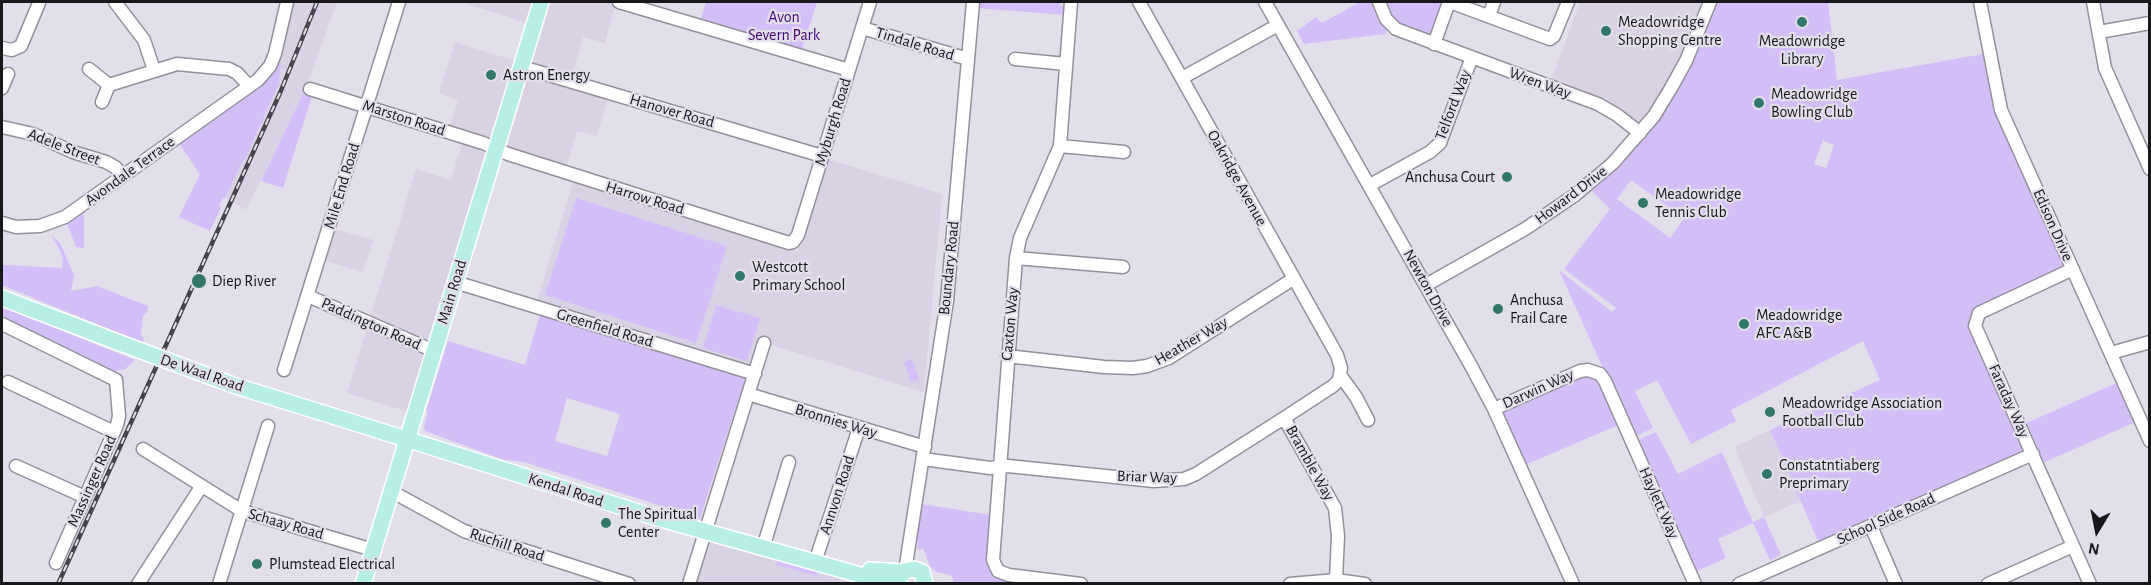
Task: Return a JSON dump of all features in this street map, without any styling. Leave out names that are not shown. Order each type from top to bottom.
[{"type":"main road","name":"Main Road","points":[[363,584],[541,2]]},
{"type":"main road","name":"De Waal Road","points":[[2,298],[233,385],[406,439]]},
{"type":"main road","name":"Kendal Road","points":[[406,439],[706,533],[892,584]]},
{"type":"main road","name":"Kendal Road","points":[[831,566],[902,575],[914,569],[927,579]]},
{"type":"street","points":[[115,2],[144,40],[154,70]]},
{"type":"street","name":"Avondale Terrace","points":[[2,223],[16,227],[30,227],[58,220],[265,74],[275,54],[287,2]]},
{"type":"street","name":"Mile End Road","points":[[284,370],[399,2]]},
{"type":"street","points":[[619,2],[849,70]]},
{"type":"street","name":"Myburgh Road","points":[[793,242],[798,235],[870,2]]},
{"type":"street","name":"Boundary Road","points":[[902,575],[912,533],[949,283],[973,2]]},
{"type":"street","name":"Caxton Way","points":[[1071,2],[1060,146],[1020,238],[1016,258],[993,560],[998,571],[1009,575],[1081,584]]},
{"type":"street","name":"Oakridge Avenue","points":[[1140,2],[1336,355],[1340,365],[1340,375],[1356,397],[1368,420]]},
{"type":"street","name":"Newton Drive","points":[[1265,2],[1494,409],[1573,584]]},
{"type":"street","points":[[1434,44],[1450,2],[1550,39],[1554,36],[1568,2]]},
{"type":"street","points":[[1489,16],[1494,2]]},
{"type":"street","name":"Howard Drive","points":[[1426,285],[1525,229],[1575,195],[1613,163],[1654,116],[1686,61],[1710,2]]},
{"type":"street","name":"Edison Drive","points":[[1980,2],[2001,110],[2150,441]]},
{"type":"street","points":[[2093,2],[2104,68],[2150,170]]},
{"type":"street","points":[[2,48],[12,50],[21,46],[39,3]]},
{"type":"street","name":"Wren Way","points":[[1380,6],[1390,25],[1396,29],[1598,104],[1640,133]]},
{"type":"street","points":[[2098,32],[2150,23]]},
{"type":"street","points":[[1182,78],[1278,25]]},
{"type":"street","name":"Tindale Road","points":[[862,28],[968,59]]},
{"type":"street","name":"Telford Way","points":[[1370,185],[1436,148],[1472,57]]},
{"type":"street","points":[[1015,59],[1066,64]]},
{"type":"street","points":[[102,102],[109,85],[177,64],[229,69],[237,73],[249,86]]},
{"type":"street","name":"Hanover Road","points":[[522,67],[822,156]]},
{"type":"street","points":[[89,69],[109,85]]},
{"type":"street","points":[[2,88],[8,74]]},
{"type":"street","name":"Marston Road","points":[[310,89],[496,149]]},
{"type":"street","name":"Adele Street","points":[[2,127],[33,134],[73,152],[106,162],[115,167],[123,176]]},
{"type":"street","points":[[1060,146],[1124,152]]},
{"type":"street","name":"Harrow Road","points":[[496,149],[789,243],[793,242]]},
{"type":"street","points":[[1016,258],[1123,267]]},
{"type":"street","name":"Faraday Way","points":[[2073,269],[1979,313],[1975,326],[2090,584]]},
{"type":"street","name":"Heather Way","points":[[1007,356],[1104,367],[1147,366],[1169,358],[1293,279]]},
{"type":"street","name":"Greenfield Road","points":[[456,282],[755,374]]},
{"type":"street","name":"Paddington Road","points":[[308,296],[434,351]]},
{"type":"street","name":"Massinger Road","points":[[2,324],[116,380],[119,416],[114,432],[56,563]]},
{"type":"street","points":[[2111,353],[2150,342]]},
{"type":"street","points":[[689,584],[764,343]]},
{"type":"street","name":"Darwin Way","points":[[1494,409],[1580,371],[1588,370],[1603,376],[1623,423]]},
{"type":"street","name":"Briar Way","points":[[924,453],[990,468],[1154,481],[1184,479],[1196,474],[1333,386],[1340,375]]},
{"type":"street","points":[[8,382],[114,432]]},
{"type":"street","name":"Bronnies Way","points":[[748,394],[859,428],[924,453]]},
{"type":"street","name":"Bramble Way","points":[[1284,418],[1335,508],[1338,536],[1336,580]]},
{"type":"street","name":"Haylett Way","points":[[1623,423],[1695,584]]},
{"type":"street","points":[[219,584],[268,426]]},
{"type":"street","name":"Annvon Road","points":[[814,562],[859,428]]},
{"type":"street","name":"Schaay Road","points":[[144,449],[242,511],[373,550]]},
{"type":"street","name":"School Side Road","points":[[1739,584],[2033,454]]},
{"type":"street","points":[[763,548],[789,462]]},
{"type":"street","points":[[16,466],[85,498]]},
{"type":"street","points":[[138,584],[201,487]]},
{"type":"street","name":"Ruchill Road","points":[[391,493],[478,536],[629,584]]},
{"type":"street","points":[[1871,526],[1896,584]]},
{"type":"street","name":"Boundary Road","points":[[912,533],[915,556],[927,579]]},
{"type":"street","points":[[1988,584],[2073,546]]},
{"type":"street","points":[[1290,584],[1336,580],[1365,584]]},
{"type":"shaded area","points":[[294,2],[337,2],[303,96],[246,210],[225,198],[245,160],[279,83],[281,61]]},
{"type":"shaded area","points":[[468,2],[616,2],[605,43],[583,37],[571,81],[609,93],[597,136],[577,131],[565,173],[497,150],[415,414],[347,393],[416,169],[451,180],[464,137],[448,132],[458,100],[439,93],[455,42],[522,63],[534,25],[467,4]]},
{"type":"shaded area","points":[[1580,2],[1710,2],[1693,45],[1640,133],[1617,115],[1549,86]]},
{"type":"shaded area","name":"Westcott Primary School","points":[[827,159],[942,194],[924,392],[758,341],[750,365],[537,301],[573,182],[798,251]]},
{"type":"shaded area","points":[[335,229],[373,240],[363,272],[326,261]]},
{"type":"shaded area","name":"Constatntiaberg Preprimary","points":[[1770,430],[1801,501],[1764,517],[1734,447]]},
{"type":"shaded area","points":[[706,533],[892,584],[689,584]]},
{"type":"green space","name":"Avon Severn Park","points":[[706,2],[817,2],[800,56],[699,25]]},
{"type":"green space","points":[[977,2],[1058,2],[1062,6],[1067,6],[1066,15],[976,8]]},
{"type":"green space","points":[[1360,2],[1376,2],[1388,28],[1385,34],[1304,44],[1297,31],[1316,17],[1322,23]]},
{"type":"green space","points":[[1379,2],[1449,2],[1434,44],[1396,29]]},
{"type":"green space","points":[[1716,2],[1828,2],[1837,80],[1989,53],[1996,95],[2073,269],[1976,316],[2020,426],[2123,380],[2140,420],[2038,465],[2033,454],[1821,548],[1770,430],[1880,380],[1863,341],[1731,410],[1736,421],[1691,444],[1657,380],[1635,391],[1653,428],[1634,437],[1600,368],[1602,366],[1559,270],[1612,312],[1616,308],[1564,269],[1610,209],[1592,191],[1622,164],[1651,130],[1692,64]],"holes":[[[1824,138],[1824,141],[1834,145],[1826,168],[1814,164]],[[1631,180],[1684,218],[1670,238],[1617,199]]]},
{"type":"green space","points":[[281,61],[279,83],[245,160],[219,206],[221,207],[210,231],[179,217],[200,174],[178,142],[261,83]]},
{"type":"green space","points":[[303,94],[312,96],[283,188],[261,181]]},
{"type":"green space","points":[[576,198],[727,246],[696,343],[545,295]]},
{"type":"green space","points":[[84,211],[84,248],[76,247],[66,221]]},
{"type":"green space","points":[[51,235],[60,243],[74,275],[71,291],[97,286],[148,306],[143,316],[141,334],[144,339],[143,343],[2,285],[2,265],[62,268],[61,253]]},
{"type":"green space","points":[[716,305],[760,318],[747,361],[703,348]]},
{"type":"green space","points":[[2,307],[135,360],[125,369],[111,372],[2,320]]},
{"type":"green space","points":[[541,312],[746,376],[700,518],[680,516],[674,510],[524,462],[504,460],[425,431],[428,412],[426,411],[448,341],[525,365]],"holes":[[[567,398],[620,414],[607,456],[555,441]]]},
{"type":"green space","points":[[912,359],[919,379],[911,382],[904,362]]},
{"type":"green space","points":[[1593,371],[1623,423],[1520,467],[1494,409]]},
{"type":"green space","points":[[1656,432],[1678,474],[1722,452],[1753,522],[1764,517],[1781,555],[1770,560],[1753,523],[1718,539],[1726,558],[1695,572],[1636,441]]},
{"type":"green space","points":[[921,504],[991,515],[991,566],[1047,583],[954,583],[951,575],[936,572],[930,566],[923,548],[918,550],[917,535]]},
{"type":"green space","points":[[777,560],[818,570],[817,576],[776,565]]},
{"type":"railway","points":[[58,584],[280,93],[317,2]]},
{"type":"place","name":"Meadowridge Library","points":[[1802,22]]},
{"type":"place","name":"Meadowridge Shopping Centre","points":[[1606,31]]},
{"type":"place","name":"Astron Energy","points":[[491,75]]},
{"type":"place","name":"Meadowridge Bowling Club","points":[[1759,103]]},
{"type":"place","name":"Anchusa Court","points":[[1507,177]]},
{"type":"place","name":"Meadowridge Tennis Club","points":[[1643,203]]},
{"type":"place","name":"Westcott Primary School","points":[[740,276]]},
{"type":"place","name":"Diep River","points":[[199,281]]},
{"type":"place","name":"Anchusa Frail Care","points":[[1498,309]]},
{"type":"place","name":"Meadowridge AFC A&B","points":[[1744,324]]},
{"type":"place","name":"Meadowridge Association Football Club","points":[[1770,412]]},
{"type":"place","name":"Constatntiaberg Preprimary","points":[[1767,474]]},
{"type":"place","name":"The Spiritual Center","points":[[606,523]]},
{"type":"place","name":"Plumstead Electrical","points":[[257,564]]}]
